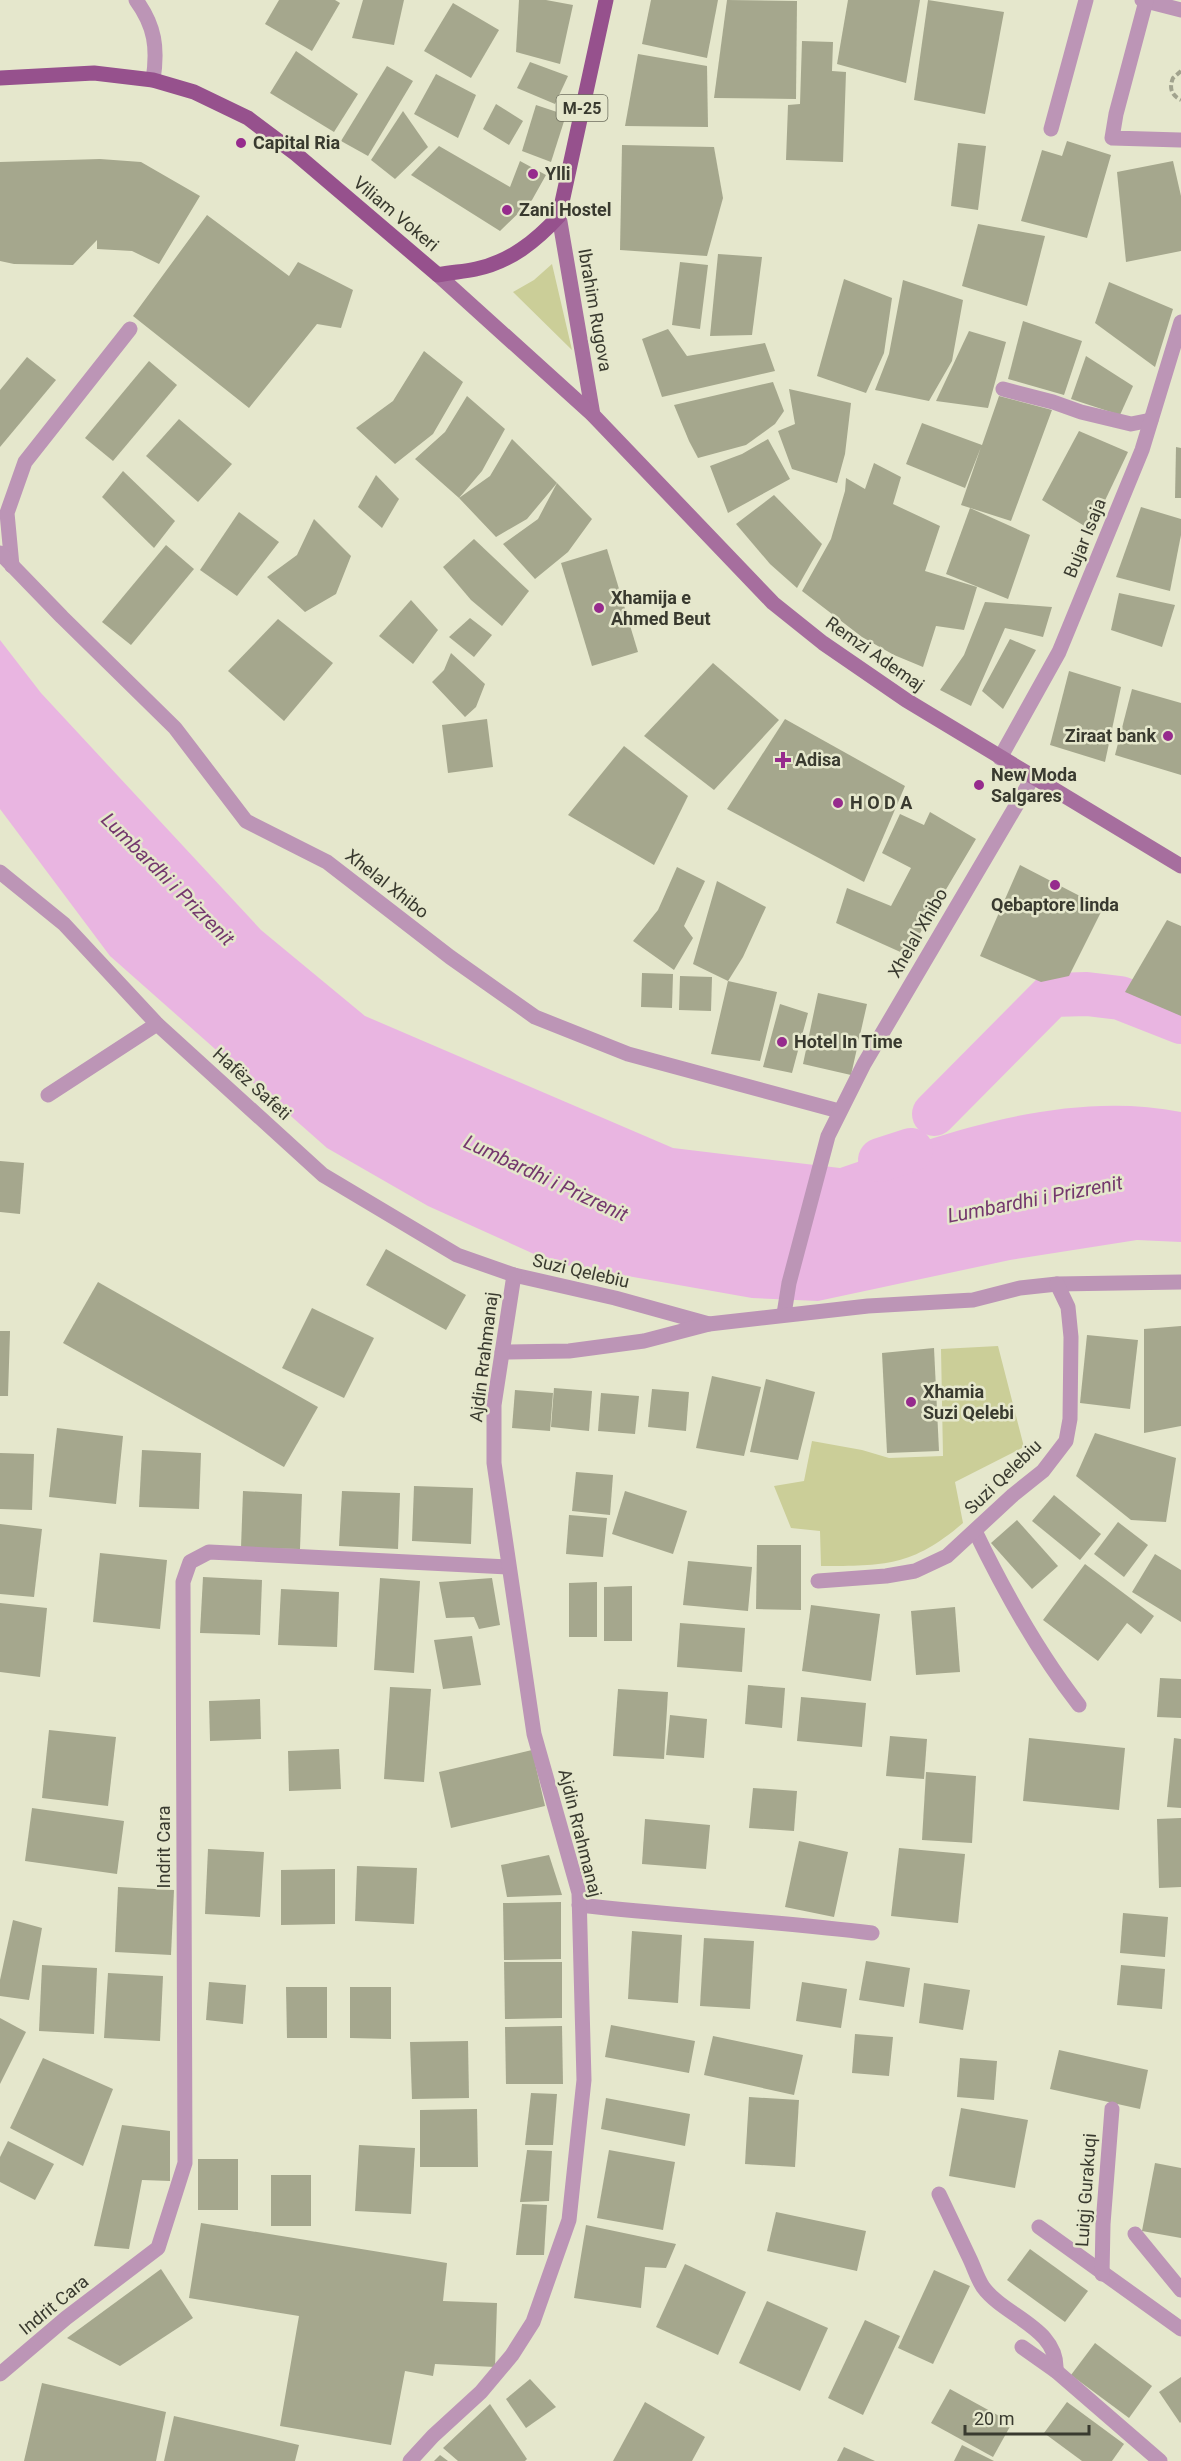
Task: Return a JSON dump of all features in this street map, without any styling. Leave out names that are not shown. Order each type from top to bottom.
[{"type":"main road","name":"Ibrahim Rugova","points":[[593,415],[559,216],[606,0]]},
{"type":"main road","name":"Viliam Vokeri","points":[[0,78],[94,73],[153,80],[194,92],[248,118],[296,154],[438,275],[593,415]]},
{"type":"main road","name":"Viliam Vokeri","points":[[438,275],[477,269],[509,259],[540,236],[559,216]]},
{"type":"main road","name":"Remzi Ademaj","points":[[593,415],[773,603],[823,643],[906,700],[1181,866]]},
{"type":"street","points":[[136,0],[154,35],[157,57],[153,80]]},
{"type":"street","points":[[1051,129],[1086,0]]},
{"type":"street","points":[[1180,140],[1112,138],[1144,0],[1181,10]]},
{"type":"street","name":"Bujar Isaja","points":[[1000,758],[1059,652],[1142,450],[1181,322]]},
{"type":"street","points":[[12,566],[7,513],[25,462],[130,329]]},
{"type":"street","points":[[1003,389],[1131,424],[1151,420]]},
{"type":"street","name":"Xhelal Xhibo","points":[[0,553],[62,618],[175,728],[246,821],[327,862],[450,957],[535,1017],[628,1054],[839,1111]]},
{"type":"street","name":"Xhelal Xhibo","points":[[784,1314],[789,1283],[828,1136],[839,1111],[864,1064],[1033,777]]},
{"type":"street","name":"Hafëz Safeti","points":[[0,872],[64,924],[157,1024],[323,1175],[457,1255],[514,1275]]},
{"type":"street","points":[[48,1095],[157,1024]]},
{"type":"street","name":"Suzi Qelebiu","points":[[514,1275],[615,1298],[709,1324]]},
{"type":"street","name":"Ajdin Rrahmanaj","points":[[410,2461],[480,2392],[512,2355],[533,2322],[568,2220],[584,2080],[579,1893],[534,1734],[494,1463],[494,1405],[514,1275]]},
{"type":"street","name":"Suzi Qelebiu","points":[[502,1352],[569,1351],[644,1341],[709,1324],[784,1314],[973,1300],[1020,1288],[1057,1284],[1181,1282]]},
{"type":"street","name":"Suzi Qelebiu","points":[[818,1581],[886,1576],[915,1571],[947,1556],[1013,1495],[1043,1471],[1066,1441],[1070,1419],[1071,1337],[1068,1307],[1057,1284]]},
{"type":"street","points":[[975,1531],[1002,1588],[1048,1665],[1079,1705]]},
{"type":"street","name":"Indrit Cara","points":[[0,2374],[66,2318],[158,2248],[185,2163],[183,1582],[190,1562],[209,1552],[508,1567]]},
{"type":"street","points":[[579,1905],[681,1917],[786,1923],[872,1933]]},
{"type":"street","name":"Luigj Gurakuqi","points":[[1102,2274],[1103,2224],[1112,2109]]},
{"type":"street","points":[[939,2194],[983,2287],[1004,2308],[1035,2329],[1051,2344],[1057,2359],[1056,2371]]},
{"type":"street","name":"Luigj Gurakuqi","points":[[1039,2227],[1181,2329]]},
{"type":"street","points":[[1135,2234],[1181,2290]]},
{"type":"street","points":[[1022,2347],[1056,2371],[1160,2461]]},
{"type":"path","points":[[1181,71],[1173,78],[1170,87],[1174,96],[1181,100]]},
{"type":"green space","points":[[552,264],[572,350],[513,292],[534,280]]},
{"type":"green space","points":[[998,1346],[1024,1447],[955,1482],[963,1523],[929,1548],[897,1561],[881,1564],[821,1566],[820,1531],[791,1528],[774,1486],[804,1481],[812,1441],[862,1450],[889,1458],[943,1456],[941,1349]]},
{"type":"water","name":"Lumbardhi i Prizrenit","points":[[0,640],[41,693],[261,930],[365,1016],[673,1148],[840,1168],[878,1155],[883,1167],[919,1156],[924,1141],[986,1123],[1051,1110],[1116,1106],[1149,1107],[1181,1112],[1181,1242],[1137,1240],[1010,1260],[818,1301],[752,1298],[554,1263],[428,1206],[327,1148],[110,956],[0,809]]},
{"type":"building","points":[[279,0],[335,0],[340,3],[312,51],[265,24]]},
{"type":"building","points":[[363,0],[404,0],[394,45],[352,38]]},
{"type":"building","points":[[519,0],[546,0],[573,5],[560,64],[516,52]]},
{"type":"building","points":[[651,0],[718,0],[707,58],[642,44]]},
{"type":"building","points":[[727,0],[797,1],[796,99],[714,98]]},
{"type":"building","points":[[848,0],[920,0],[906,83],[837,64]]},
{"type":"building","points":[[928,0],[1004,12],[985,114],[914,100]]},
{"type":"building","points":[[453,3],[499,30],[471,78],[424,51]]},
{"type":"building","points":[[802,41],[833,42],[832,71],[846,72],[843,162],[786,160],[788,105],[800,104]]},
{"type":"building","points":[[296,51],[358,94],[334,132],[270,93]]},
{"type":"building","points":[[638,54],[707,66],[708,127],[625,126]]},
{"type":"building","points":[[530,62],[568,76],[555,104],[517,88]]},
{"type":"building","points":[[387,66],[413,81],[368,156],[341,141]]},
{"type":"building","points":[[436,74],[476,95],[458,138],[414,114]]},
{"type":"building","points":[[496,104],[523,121],[509,145],[483,129]]},
{"type":"building","points":[[536,105],[566,115],[551,162],[522,151]]},
{"type":"building","points":[[403,111],[428,147],[395,179],[371,160]]},
{"type":"building","points":[[1067,141],[1111,155],[1087,238],[1021,221],[1042,150],[1062,156]]},
{"type":"building","points":[[958,143],[986,146],[978,210],[951,206]]},
{"type":"building","points":[[622,145],[714,147],[723,198],[707,256],[620,250]]},
{"type":"building","points":[[439,146],[510,187],[520,161],[546,175],[532,200],[500,231],[411,175]]},
{"type":"building","points":[[100,159],[141,162],[200,196],[159,264],[132,251],[97,249],[97,240],[73,265],[14,264],[0,261],[0,162]]},
{"type":"building","points":[[1173,161],[1181,196],[1181,251],[1126,262],[1117,172]]},
{"type":"building","points":[[207,215],[289,276],[298,262],[353,290],[341,328],[317,324],[249,408],[133,316]]},
{"type":"building","points":[[978,224],[1045,236],[1027,306],[962,286]]},
{"type":"building","points":[[718,254],[762,257],[752,335],[710,336]]},
{"type":"building","points":[[680,262],[708,265],[700,329],[672,325]]},
{"type":"building","points":[[844,279],[892,298],[884,353],[866,393],[817,376]]},
{"type":"building","points":[[903,280],[963,300],[952,361],[929,401],[875,390],[889,354]]},
{"type":"building","points":[[1109,282],[1173,309],[1155,367],[1095,323]]},
{"type":"building","points":[[1023,321],[1082,341],[1064,395],[1008,379]]},
{"type":"building","points":[[668,329],[687,356],[765,343],[775,371],[662,397],[642,339]]},
{"type":"building","points":[[969,331],[1006,342],[988,408],[936,401]]},
{"type":"building","points":[[424,351],[463,382],[433,434],[395,464],[356,428],[393,401]]},
{"type":"building","points":[[1086,356],[1133,386],[1120,415],[1071,399]]},
{"type":"building","points":[[27,357],[56,380],[0,447],[0,390]]},
{"type":"building","points":[[149,361],[177,385],[113,461],[85,438]]},
{"type":"building","points":[[773,382],[784,411],[775,424],[746,445],[698,458],[674,405]]},
{"type":"building","points":[[789,389],[851,403],[845,454],[837,483],[792,469],[778,431],[795,424]]},
{"type":"building","points":[[467,396],[505,429],[482,471],[459,498],[415,459],[445,432]]},
{"type":"building","points":[[999,396],[1052,410],[1011,521],[961,505],[981,447],[965,488],[906,464],[922,423],[982,445]]},
{"type":"building","points":[[179,419],[232,464],[198,502],[146,456]]},
{"type":"building","points":[[1079,431],[1128,452],[1091,530],[1042,500]]},
{"type":"building","points":[[512,439],[557,483],[527,519],[496,537],[459,498],[490,476]]},
{"type":"building","points":[[768,439],[790,479],[728,513],[710,466],[742,454]]},
{"type":"building","points":[[1176,447],[1181,448],[1181,498],[1175,498]]},
{"type":"building","points":[[874,463],[901,477],[893,504],[940,526],[925,571],[977,587],[964,630],[936,626],[923,667],[894,655],[862,637],[802,591],[831,539],[845,491],[846,478],[865,489]]},
{"type":"building","points":[[123,471],[175,521],[154,548],[102,497]]},
{"type":"building","points":[[376,475],[399,499],[382,528],[358,507]]},
{"type":"building","points":[[557,483],[592,519],[568,552],[535,579],[503,544],[538,519]]},
{"type":"building","points":[[774,495],[822,544],[797,588],[770,564],[736,524]]},
{"type":"building","points":[[1141,507],[1181,519],[1181,535],[1170,591],[1116,577]]},
{"type":"building","points":[[970,508],[1030,535],[1008,599],[946,574]]},
{"type":"building","points":[[239,512],[279,542],[237,596],[200,570]]},
{"type":"building","points":[[314,519],[351,556],[336,594],[305,612],[267,577],[297,555]]},
{"type":"building","points":[[474,539],[529,591],[502,626],[471,600],[443,567]]},
{"type":"building","points":[[166,545],[194,569],[131,645],[102,622]]},
{"type":"building","name":"Xhamija e Ahmed Beut","points":[[607,549],[638,652],[592,666],[561,563]]},
{"type":"building","points":[[1119,593],[1175,605],[1162,647],[1111,630]]},
{"type":"building","points":[[411,600],[438,630],[413,664],[379,636]]},
{"type":"building","points":[[985,602],[1052,607],[1043,637],[1005,628],[971,706],[940,690],[964,655]]},
{"type":"building","points":[[470,618],[492,635],[474,657],[449,637]]},
{"type":"building","points":[[278,619],[333,663],[284,721],[228,671]]},
{"type":"building","points":[[1010,639],[1036,650],[1003,709],[982,691]]},
{"type":"building","points":[[451,653],[485,684],[476,707],[465,717],[432,682],[444,670]]},
{"type":"building","points":[[713,663],[779,720],[714,790],[644,736]]},
{"type":"building","points":[[1069,671],[1121,687],[1105,762],[1050,745]]},
{"type":"building","points":[[1132,689],[1181,703],[1181,775],[1115,755]]},
{"type":"building","points":[[487,719],[493,767],[448,773],[442,725]]},
{"type":"building","points":[[785,719],[905,786],[864,882],[727,809]]},
{"type":"building","points":[[624,746],[688,796],[654,865],[568,815]]},
{"type":"building","points":[[930,812],[976,839],[907,955],[836,923],[847,888],[891,906],[911,868],[882,853],[900,814],[924,825]]},
{"type":"building","points":[[1020,865],[1103,908],[1069,976],[1041,982],[980,956]]},
{"type":"building","points":[[677,867],[705,881],[684,926],[693,938],[674,970],[633,941],[658,910]]},
{"type":"building","points":[[717,881],[766,907],[743,957],[728,981],[693,964]]},
{"type":"building","points":[[1167,920],[1181,926],[1181,1016],[1125,992]]},
{"type":"building","points":[[642,973],[673,974],[672,1008],[641,1007]]},
{"type":"building","points":[[680,976],[712,977],[711,1011],[679,1010]]},
{"type":"building","points":[[728,981],[777,992],[760,1061],[711,1054]]},
{"type":"building","points":[[818,993],[867,1004],[851,1075],[803,1064]]},
{"type":"building","points":[[780,1004],[808,1013],[792,1073],[763,1067]]},
{"type":"building","points":[[0,1161],[24,1163],[20,1214],[0,1212]]},
{"type":"building","points":[[386,1249],[466,1295],[446,1330],[366,1285]]},
{"type":"building","points":[[98,1282],[318,1407],[284,1467],[63,1343]]},
{"type":"building","points":[[312,1308],[374,1338],[344,1398],[282,1368]]},
{"type":"building","points":[[1181,1326],[1181,1426],[1144,1433],[1144,1329]]},
{"type":"building","points":[[0,1331],[10,1331],[8,1396],[0,1396]]},
{"type":"building","points":[[1087,1335],[1138,1340],[1130,1409],[1080,1403]]},
{"type":"building","name":"Xhamia Suzi Qelebi","points":[[934,1348],[939,1451],[887,1453],[882,1353]]},
{"type":"building","points":[[712,1376],[761,1387],[744,1456],[696,1448]]},
{"type":"building","points":[[766,1379],[815,1392],[798,1460],[750,1452]]},
{"type":"building","points":[[554,1388],[592,1391],[589,1431],[551,1427]]},
{"type":"building","points":[[652,1389],[689,1392],[686,1431],[648,1427]]},
{"type":"building","points":[[515,1390],[553,1393],[550,1431],[512,1428]]},
{"type":"building","points":[[601,1393],[639,1396],[635,1434],[598,1431]]},
{"type":"building","points":[[57,1428],[123,1436],[116,1504],[49,1497]]},
{"type":"building","points":[[1095,1433],[1176,1458],[1166,1522],[1131,1520],[1076,1476]]},
{"type":"building","points":[[142,1450],[201,1453],[199,1509],[139,1507]]},
{"type":"building","points":[[0,1453],[34,1454],[32,1510],[0,1509]]},
{"type":"building","points":[[576,1472],[613,1475],[610,1515],[572,1511]]},
{"type":"building","points":[[414,1486],[473,1488],[471,1544],[412,1541]]},
{"type":"building","points":[[243,1491],[302,1494],[300,1549],[241,1548]]},
{"type":"building","points":[[342,1491],[400,1493],[398,1549],[339,1546]]},
{"type":"building","points":[[625,1491],[687,1511],[673,1554],[612,1534]]},
{"type":"building","points":[[1054,1495],[1101,1534],[1080,1560],[1032,1521]]},
{"type":"building","points":[[569,1515],[607,1518],[603,1557],[566,1554]]},
{"type":"building","points":[[1017,1520],[1058,1566],[1032,1589],[991,1543]]},
{"type":"building","points":[[1118,1522],[1148,1545],[1124,1577],[1094,1554]]},
{"type":"building","points":[[0,1524],[42,1529],[34,1597],[0,1594]]},
{"type":"building","points":[[757,1545],[801,1545],[801,1610],[756,1609]]},
{"type":"building","points":[[100,1553],[167,1560],[160,1629],[93,1622]]},
{"type":"building","points":[[1155,1554],[1181,1570],[1181,1622],[1132,1592]]},
{"type":"building","points":[[688,1561],[752,1567],[748,1611],[683,1605]]},
{"type":"building","points":[[1085,1564],[1154,1616],[1141,1634],[1127,1623],[1098,1661],[1043,1620]]},
{"type":"building","points":[[203,1577],[262,1580],[260,1635],[200,1633]]},
{"type":"building","points":[[380,1578],[420,1581],[414,1673],[374,1670]]},
{"type":"building","points":[[492,1578],[500,1625],[479,1629],[474,1617],[446,1618],[439,1582]]},
{"type":"building","points":[[597,1582],[597,1637],[569,1637],[569,1583]]},
{"type":"building","points":[[632,1586],[632,1641],[604,1641],[604,1587]]},
{"type":"building","points":[[281,1589],[339,1592],[337,1647],[278,1645]]},
{"type":"building","points":[[0,1603],[47,1608],[40,1677],[0,1672]]},
{"type":"building","points":[[811,1605],[880,1614],[871,1681],[802,1671]]},
{"type":"building","points":[[955,1607],[960,1672],[916,1675],[911,1611]]},
{"type":"building","points":[[680,1623],[745,1628],[742,1672],[677,1667]]},
{"type":"building","points":[[472,1636],[481,1685],[443,1689],[434,1640]]},
{"type":"building","points":[[1160,1678],[1181,1679],[1181,1718],[1157,1717]]},
{"type":"building","points":[[748,1685],[785,1688],[782,1728],[745,1724]]},
{"type":"building","points":[[390,1687],[431,1689],[424,1782],[384,1779]]},
{"type":"building","points":[[618,1689],[668,1692],[664,1759],[613,1756]]},
{"type":"building","points":[[801,1697],[866,1703],[862,1747],[797,1741]]},
{"type":"building","points":[[260,1699],[261,1739],[210,1741],[209,1701]]},
{"type":"building","points":[[670,1715],[707,1719],[704,1758],[666,1755]]},
{"type":"building","points":[[49,1730],[116,1737],[108,1806],[42,1798]]},
{"type":"building","points":[[890,1736],[927,1739],[924,1779],[886,1776]]},
{"type":"building","points":[[1029,1738],[1125,1748],[1119,1810],[1023,1801]]},
{"type":"building","points":[[1174,1738],[1181,1739],[1181,1808],[1167,1807]]},
{"type":"building","points":[[339,1749],[341,1789],[289,1791],[288,1751]]},
{"type":"building","points":[[532,1750],[545,1806],[451,1828],[439,1772]]},
{"type":"building","points":[[926,1772],[976,1776],[972,1843],[922,1840]]},
{"type":"building","points":[[753,1788],[797,1791],[794,1831],[749,1828]]},
{"type":"building","points":[[32,1808],[124,1821],[117,1874],[25,1861]]},
{"type":"building","points":[[1181,1818],[1181,1887],[1159,1888],[1157,1819]]},
{"type":"building","points":[[645,1819],[710,1825],[706,1869],[642,1864]]},
{"type":"building","points":[[799,1841],[848,1852],[834,1917],[785,1907]]},
{"type":"building","points":[[899,1848],[965,1854],[958,1923],[891,1916]]},
{"type":"building","points":[[208,1849],[264,1852],[260,1917],[205,1914]]},
{"type":"building","points":[[549,1855],[562,1895],[507,1897],[501,1865]]},
{"type":"building","points":[[357,1866],[417,1868],[414,1924],[355,1921]]},
{"type":"building","points":[[335,1869],[335,1924],[281,1925],[281,1870]]},
{"type":"building","points":[[118,1887],[174,1890],[171,1955],[115,1952]]},
{"type":"building","points":[[561,1902],[561,1959],[504,1960],[503,1903]]},
{"type":"building","points":[[1123,1913],[1168,1917],[1165,1957],[1120,1953]]},
{"type":"building","points":[[13,1920],[42,1928],[29,2000],[0,1996],[0,1980]]},
{"type":"building","points":[[632,1931],[682,1935],[678,2003],[628,1999]]},
{"type":"building","points":[[704,1938],[754,1941],[750,2009],[700,2006]]},
{"type":"building","points":[[866,1961],[910,1968],[904,2007],[859,2000]]},
{"type":"building","points":[[504,1962],[562,1962],[562,2018],[505,2019]]},
{"type":"building","points":[[42,1965],[97,1968],[94,2034],[39,2031]]},
{"type":"building","points":[[1121,1965],[1165,1969],[1162,2009],[1117,2005]]},
{"type":"building","points":[[108,1973],[163,1976],[160,2041],[104,2038]]},
{"type":"building","points":[[209,1982],[246,1985],[243,2024],[206,2020]]},
{"type":"building","points":[[802,1982],[847,1989],[841,2028],[796,2021]]},
{"type":"building","points":[[924,1983],[970,1990],[963,2030],[919,2023]]},
{"type":"building","points":[[286,1987],[327,1987],[327,2038],[287,2038]]},
{"type":"building","points":[[350,1987],[391,1987],[391,2039],[350,2038]]},
{"type":"building","points":[[0,2018],[26,2032],[0,2084]]},
{"type":"building","points":[[611,2025],[695,2041],[689,2073],[605,2057]]},
{"type":"building","points":[[562,2026],[563,2084],[506,2084],[505,2027]]},
{"type":"building","points":[[855,2034],[893,2037],[889,2076],[852,2073]]},
{"type":"building","points":[[713,2036],[803,2055],[794,2095],[704,2075]]},
{"type":"building","points":[[468,2041],[469,2098],[412,2099],[410,2042]]},
{"type":"building","points":[[1059,2050],[1148,2070],[1140,2109],[1050,2089]]},
{"type":"building","points":[[43,2058],[113,2089],[83,2166],[10,2128]]},
{"type":"building","points":[[960,2058],[997,2061],[994,2100],[957,2097]]},
{"type":"building","points":[[531,2093],[557,2094],[553,2145],[525,2145]]},
{"type":"building","points":[[749,2097],[799,2100],[795,2167],[745,2164]]},
{"type":"building","points":[[606,2098],[690,2114],[685,2146],[601,2129]]},
{"type":"building","points":[[961,2108],[1028,2120],[1015,2188],[949,2176]]},
{"type":"building","points":[[477,2109],[478,2167],[420,2167],[420,2110]]},
{"type":"building","points":[[122,2125],[170,2131],[170,2181],[142,2180],[129,2249],[94,2246]]},
{"type":"building","points":[[8,2141],[54,2164],[35,2200],[0,2182],[0,2157]]},
{"type":"building","points":[[359,2145],[415,2148],[411,2214],[355,2211]]},
{"type":"building","points":[[527,2150],[552,2151],[549,2201],[520,2202]]},
{"type":"building","points":[[609,2150],[675,2162],[663,2230],[597,2218]]},
{"type":"building","points":[[198,2159],[238,2159],[238,2210],[198,2210]]},
{"type":"building","points":[[1155,2163],[1181,2168],[1181,2238],[1142,2231]]},
{"type":"building","points":[[271,2175],[311,2175],[311,2226],[271,2226]]},
{"type":"building","points":[[522,2204],[547,2205],[544,2255],[516,2255]]},
{"type":"building","points":[[776,2212],[866,2231],[857,2271],[767,2251]]},
{"type":"building","points":[[201,2223],[447,2263],[443,2301],[497,2303],[495,2367],[435,2364],[433,2376],[405,2371],[391,2445],[280,2426],[299,2316],[189,2298]]},
{"type":"building","points":[[586,2225],[676,2244],[666,2268],[645,2267],[641,2308],[574,2298]]},
{"type":"building","points":[[1030,2249],[1088,2291],[1065,2322],[1007,2280]]},
{"type":"building","points":[[685,2264],[746,2292],[718,2355],[656,2327]]},
{"type":"building","points":[[161,2269],[193,2318],[120,2366],[67,2338]]},
{"type":"building","points":[[934,2270],[970,2286],[933,2364],[898,2348]]},
{"type":"building","points":[[767,2301],[828,2328],[800,2391],[739,2363]]},
{"type":"building","points":[[865,2320],[900,2336],[863,2415],[828,2398]]},
{"type":"building","points":[[1095,2343],[1152,2386],[1129,2418],[1071,2375]]},
{"type":"building","points":[[1181,2377],[1181,2422],[1180,2423],[1159,2392]]},
{"type":"building","points":[[530,2379],[556,2407],[526,2428],[506,2399]]},
{"type":"building","points":[[42,2383],[166,2412],[156,2461],[24,2461]]},
{"type":"building","points":[[950,2389],[1012,2423],[993,2457],[931,2423]]},
{"type":"building","points":[[645,2402],[705,2437],[692,2461],[613,2461]]},
{"type":"building","points":[[1067,2402],[1124,2444],[1112,2461],[1082,2461],[1044,2433]]},
{"type":"building","points":[[490,2404],[527,2459],[525,2461],[458,2461],[443,2448]]},
{"type":"building","points":[[174,2416],[299,2445],[295,2461],[164,2461]]},
{"type":"building","points":[[962,2445],[994,2461],[954,2461]]},
{"type":"building","points":[[844,2447],[875,2461],[837,2461]]},
{"type":"building","points":[[440,2455],[448,2461],[434,2461]]},
{"type":"waterway","points":[[934,1114],[1052,995],[1087,994],[1120,998],[1181,1022]]},
{"type":"waterway","points":[[880,1160],[911,1150]]},
{"type":"place","name":"Capital Ria","points":[[241,143]]},
{"type":"place","name":"Ylli","points":[[533,174]]},
{"type":"place","name":"Zani Hostel","points":[[507,210]]},
{"type":"place","name":"Xhamija e Ahmed Beut","points":[[599,608]]},
{"type":"place","name":"Ziraat bank","points":[[1168,736]]},
{"type":"place","name":"Adisa","points":[[783,760]]},
{"type":"place","name":"New Moda Salgares","points":[[979,785]]},
{"type":"place","name":"H O D A","points":[[838,803]]},
{"type":"place","name":"Qebaptore linda","points":[[1055,885]]},
{"type":"place","name":"Hotel In Time","points":[[782,1042]]},
{"type":"place","name":"Xhamia Suzi Qelebi","points":[[911,1402]]}]
